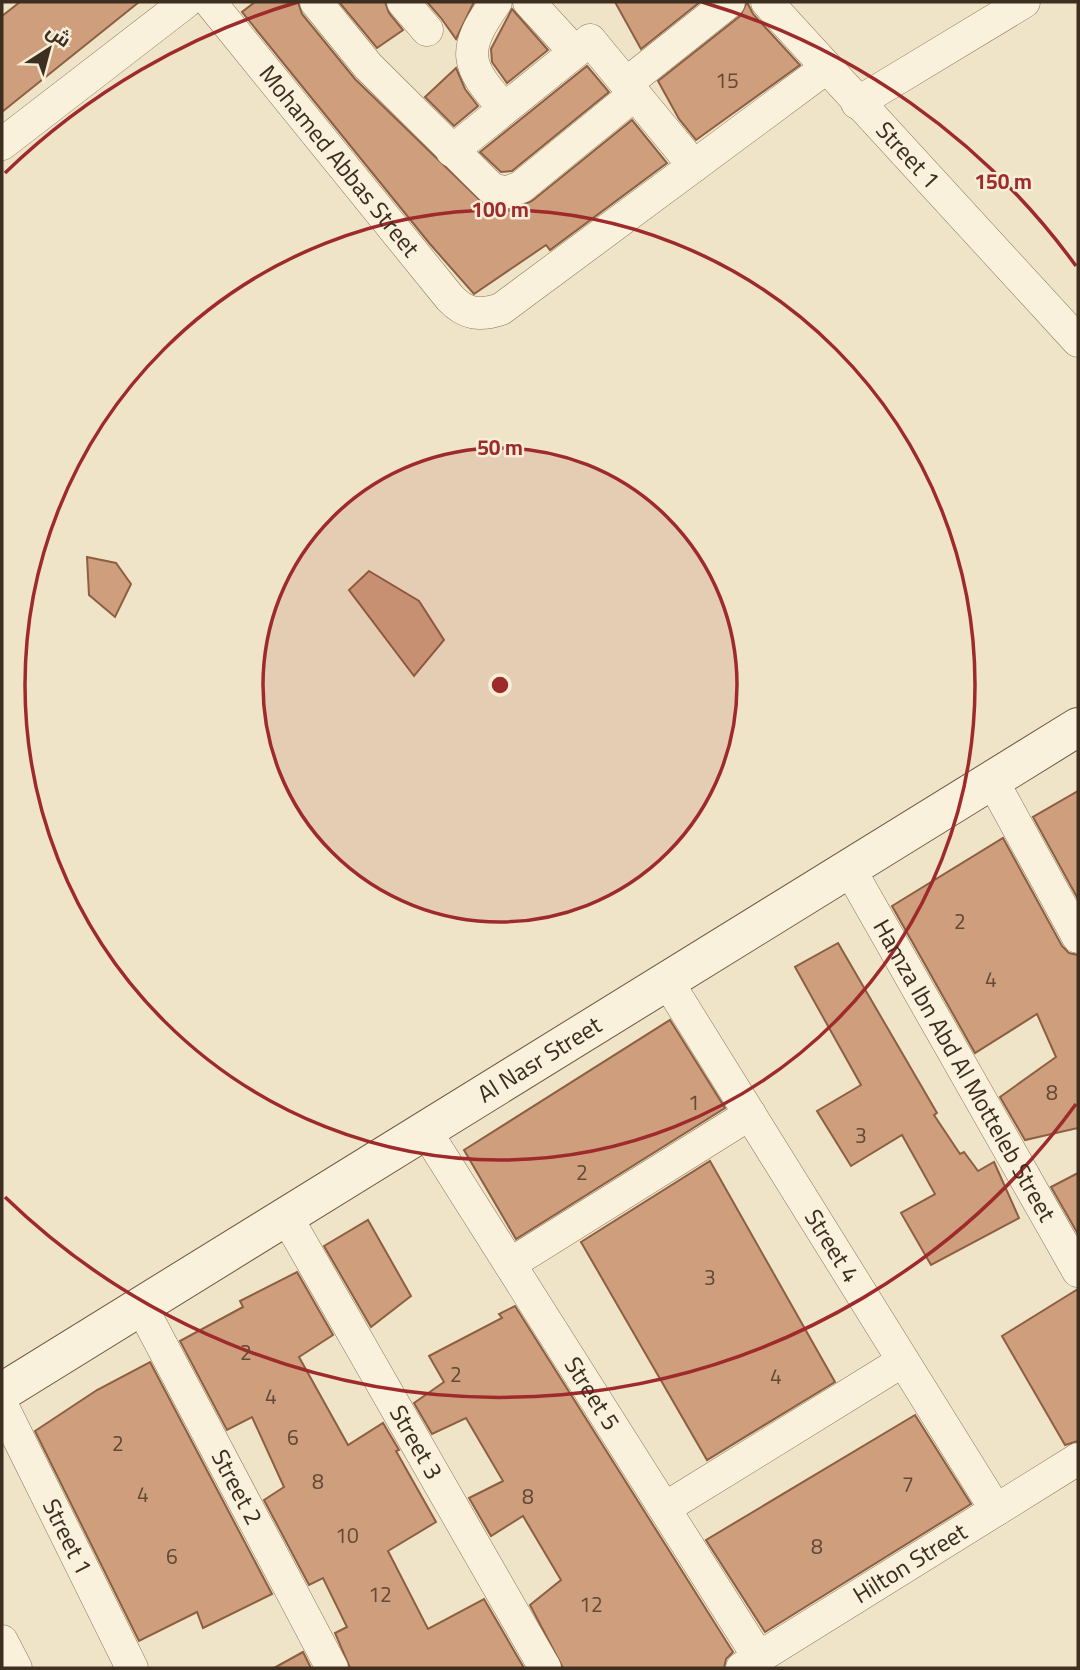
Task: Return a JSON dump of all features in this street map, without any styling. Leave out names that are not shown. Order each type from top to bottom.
[{"type":"street","points":[[2,144],[186,2]]},
{"type":"street","name":"Mohamed Abbas Street","points":[[210,2],[450,298],[459,308],[472,313],[486,314],[501,309],[694,166]]},
{"type":"street","points":[[316,2],[368,66],[452,151],[491,188],[505,193],[521,187],[729,2]]},
{"type":"street","points":[[402,2],[426,30]]},
{"type":"street","points":[[496,2],[474,36],[470,51],[479,80],[504,108]]},
{"type":"street","points":[[528,2],[574,51]]},
{"type":"street","name":"Street 1","points":[[766,2],[1078,341]]},
{"type":"street","points":[[857,103],[1024,2]]},
{"type":"street","points":[[452,151],[587,41],[593,41],[694,166],[826,68]]},
{"type":"street","name":"Al Nasr Street","points":[[2,1392],[1078,727]]},
{"type":"street","points":[[992,780],[1078,937]]},
{"type":"street","name":"Hamza Ibn Abd Al Motteleb Street","points":[[849,868],[1078,1271]]},
{"type":"street","name":"Street 4","points":[[667,981],[996,1510]]},
{"type":"street","points":[[510,1264],[750,1114]]},
{"type":"street","name":"Street 5","points":[[425,1130],[665,1508],[751,1663]]},
{"type":"street","name":"Street 3","points":[[286,1216],[545,1668]]},
{"type":"street","name":"Street 2","points":[[141,1306],[332,1668]]},
{"type":"street","points":[[665,1508],[903,1361]]},
{"type":"street","name":"Street 1","points":[[2,1405],[132,1668]]},
{"type":"street","name":"Hilton Street","points":[[751,1663],[1078,1459]]},
{"type":"street","points":[[2,1641],[16,1668]]},
{"type":"building","points":[[20,2],[139,2],[2,112],[2,16]]},
{"type":"building","points":[[255,2],[298,2],[302,14],[355,79],[485,205],[511,210],[532,201],[632,120],[667,163],[550,250],[546,245],[474,294],[430,244],[242,12]]},
{"type":"building","points":[[339,2],[385,2],[389,13],[403,30],[377,48]]},
{"type":"building","points":[[427,2],[474,2],[456,39],[441,18]]},
{"type":"building","points":[[615,2],[700,2],[641,49]]},
{"type":"building","points":[[747,2],[753,14],[800,65],[696,140],[679,119],[658,81],[740,16]]},
{"type":"building","points":[[512,9],[548,50],[507,83],[492,62],[491,49]]},
{"type":"building","points":[[587,66],[609,92],[512,171],[501,172],[480,152]]},
{"type":"building","points":[[456,68],[465,89],[478,106],[454,126],[425,97]]},
{"type":"building","points":[[87,557],[116,563],[131,584],[115,617],[89,595]]},
{"type":"building","points":[[369,571],[419,601],[444,640],[414,676],[349,590]]},
{"type":"building","points":[[1078,791],[1078,899],[1033,817]]},
{"type":"building","points":[[1003,838],[1062,946],[1069,953],[1078,955],[1078,1128],[1025,1140],[1000,1097],[1056,1057],[1037,1014],[975,1053],[892,906]]},
{"type":"building","points":[[838,943],[937,1113],[934,1115],[960,1154],[964,1152],[978,1171],[994,1162],[1019,1218],[931,1265],[901,1213],[935,1194],[902,1135],[851,1166],[817,1111],[861,1085],[795,967]]},
{"type":"building","points":[[670,1020],[725,1108],[516,1239],[464,1150]]},
{"type":"building","points":[[710,1161],[835,1382],[707,1460],[581,1242]]},
{"type":"building","points":[[1078,1173],[1078,1234],[1051,1187]]},
{"type":"building","points":[[368,1220],[411,1296],[371,1327],[324,1246]]},
{"type":"building","points":[[297,1272],[333,1335],[299,1357],[348,1445],[383,1423],[436,1522],[388,1551],[428,1629],[484,1599],[524,1668],[350,1668],[335,1633],[347,1627],[323,1578],[309,1585],[264,1500],[284,1487],[252,1417],[227,1430],[180,1341],[243,1307],[240,1301]]},
{"type":"building","points":[[1078,1289],[1078,1441],[1065,1445],[1002,1336]]},
{"type":"building","points":[[515,1306],[733,1652],[726,1659],[724,1668],[563,1668],[530,1605],[561,1580],[523,1516],[491,1536],[469,1498],[503,1481],[466,1418],[432,1434],[414,1403],[444,1382],[429,1356],[502,1318],[499,1314]]},
{"type":"building","points":[[150,1362],[272,1594],[203,1628],[197,1612],[139,1641],[35,1431],[97,1390]]},
{"type":"building","points":[[915,1415],[971,1504],[765,1632],[706,1540]]},
{"type":"building","points":[[303,1652],[311,1668],[274,1668]]}]
